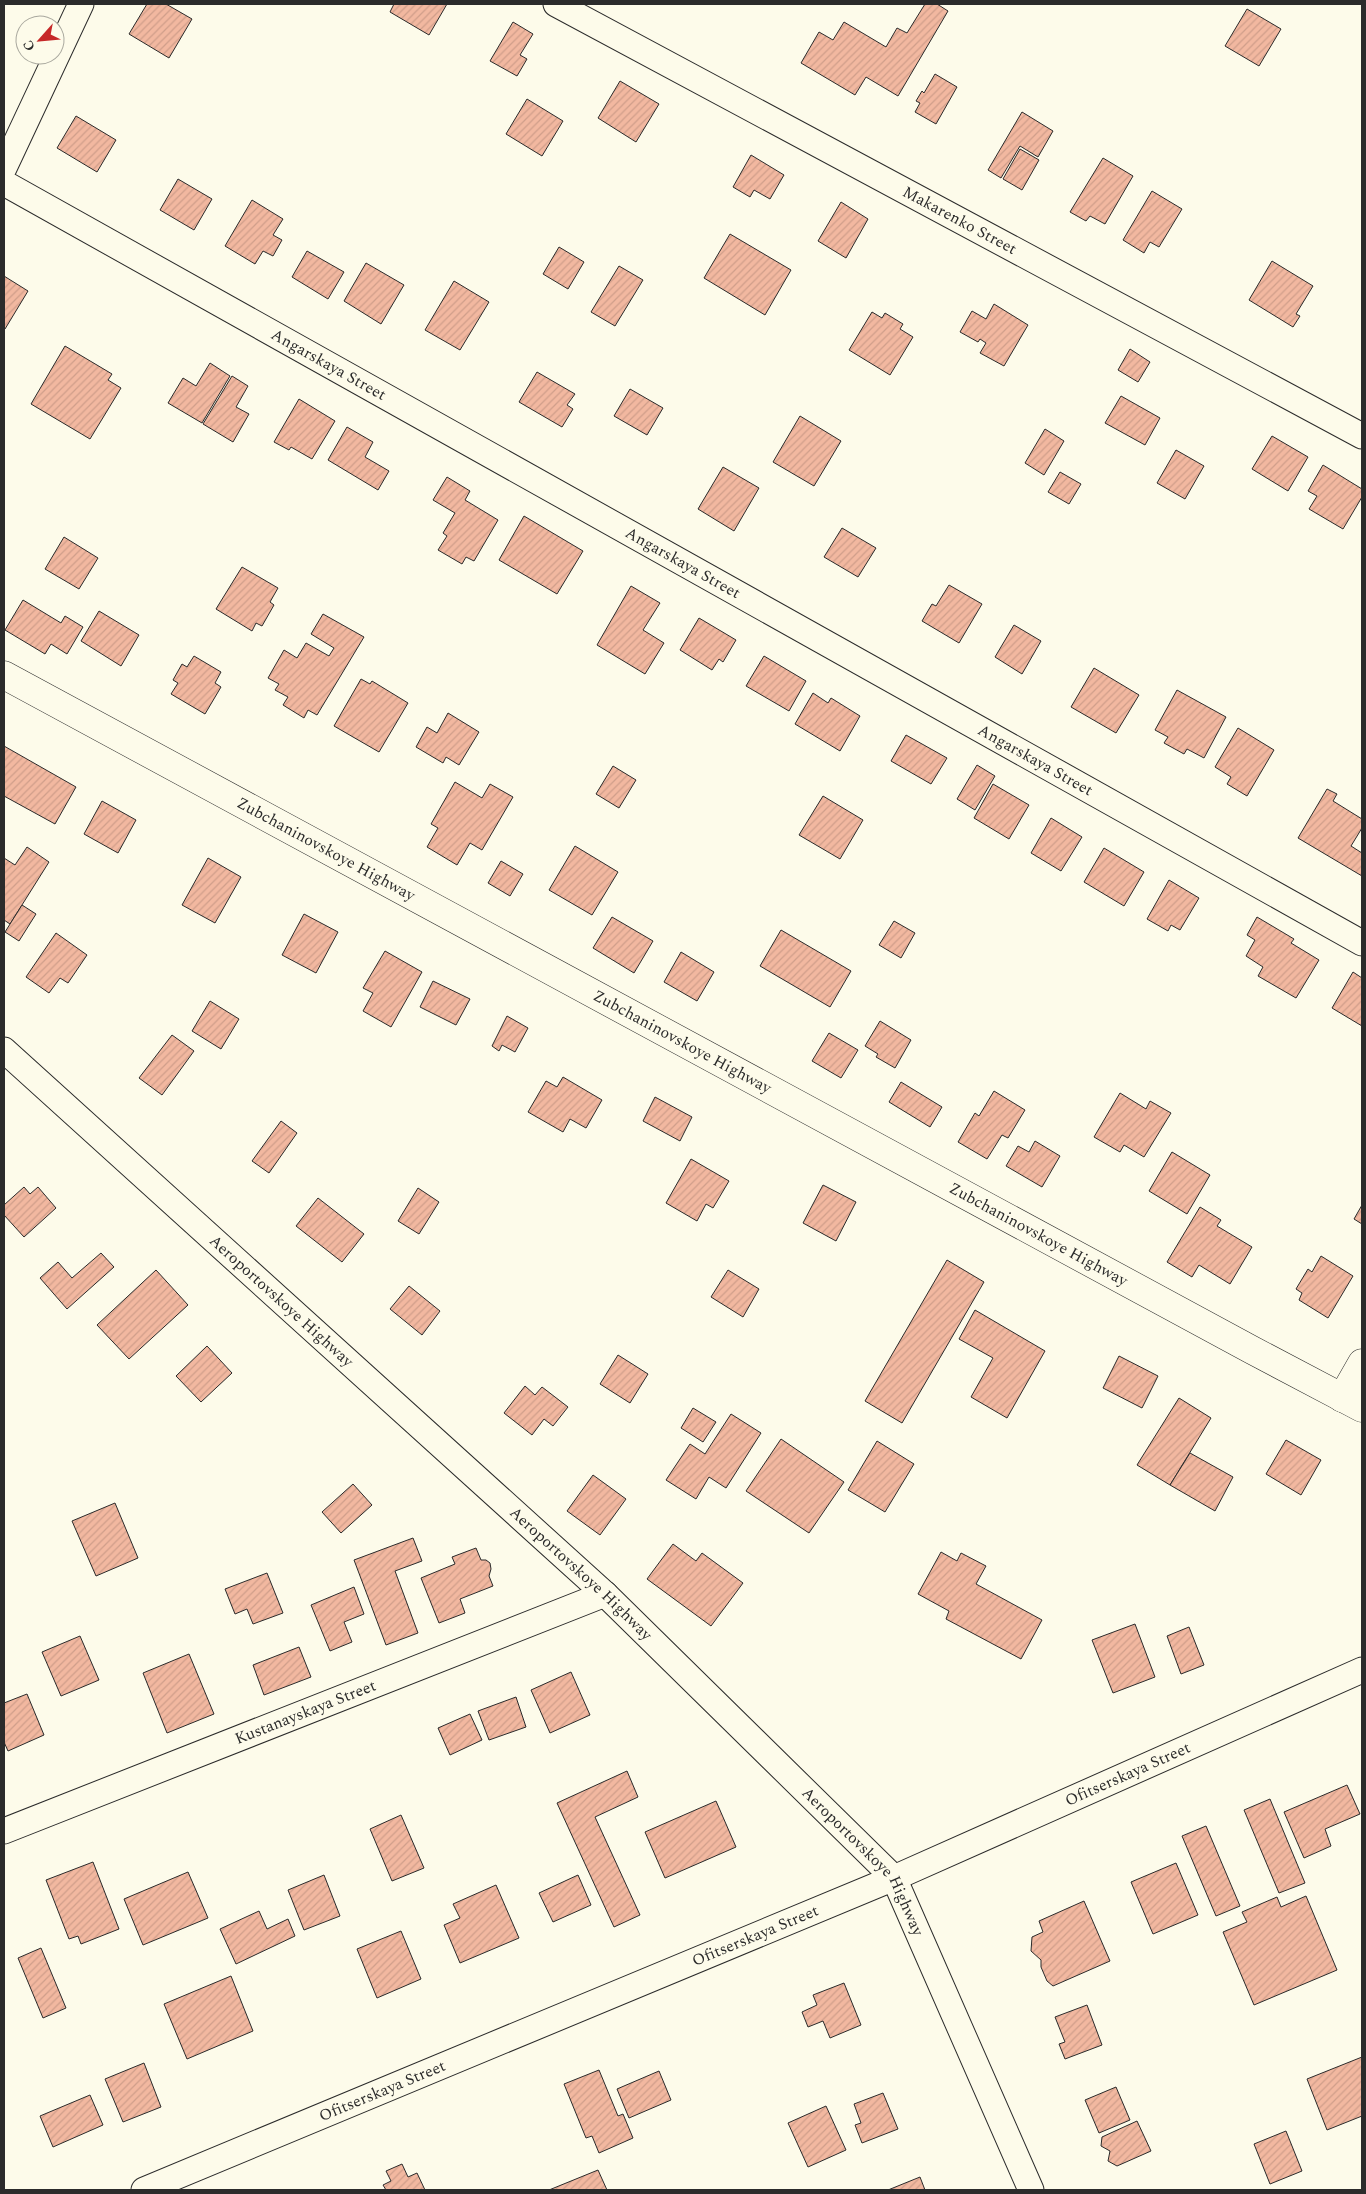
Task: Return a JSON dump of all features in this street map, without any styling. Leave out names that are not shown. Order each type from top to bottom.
[{"type":"main road","name":"Zubchaninovskoye Highway","points":[[4,675],[1352,1403]]},
{"type":"main road","points":[[1352,1403],[1362,1363]]},
{"type":"street","points":[[4,168],[81,4]]},
{"type":"street","name":"Makarenko Street","points":[[556,4],[1362,436]]},
{"type":"street","name":"Angarskaya Street","points":[[4,183],[1362,943]]},
{"type":"street","name":"Aeroportovskoye Highway","points":[[4,1050],[605,1594],[894,1878],[1031,2190]]},
{"type":"street","name":"Kustanayskaya Street","points":[[4,1831],[605,1594]]},
{"type":"street","name":"Ofitserskaya Street","points":[[144,2190],[894,1878],[1362,1670]]},
{"type":"building","points":[[147,4],[166,4],[192,19],[169,58],[129,34]]},
{"type":"building","points":[[394,4],[447,4],[429,35],[390,12]]},
{"type":"building","points":[[925,4],[937,4],[948,11],[898,96],[866,77],[855,95],[801,63],[819,32],[833,40],[844,22],[886,47],[897,28],[907,33]]},
{"type":"building","points":[[1247,9],[1281,29],[1259,66],[1225,46]]},
{"type":"building","points":[[513,22],[533,34],[520,55],[527,59],[517,76],[490,61]]},
{"type":"building","points":[[935,74],[957,87],[936,124],[915,112],[920,103],[916,101],[922,91],[924,93]]},
{"type":"building","points":[[620,81],[659,104],[636,142],[598,118]]},
{"type":"building","points":[[527,99],[563,121],[542,156],[506,134]]},
{"type":"building","points":[[1022,112],[1053,131],[1038,157],[1020,146],[1001,178],[988,170]]},
{"type":"building","points":[[76,116],[116,140],[97,172],[57,148]]},
{"type":"building","points":[[1020,149],[1039,160],[1022,190],[1003,179]]},
{"type":"building","points":[[751,155],[784,175],[770,199],[754,190],[750,197],[733,187]]},
{"type":"building","points":[[1103,158],[1133,176],[1105,224],[1090,216],[1086,221],[1070,212]]},
{"type":"building","points":[[178,179],[212,199],[194,230],[160,210]]},
{"type":"building","points":[[1152,191],[1182,209],[1159,247],[1150,242],[1144,253],[1123,240]]},
{"type":"building","points":[[252,200],[283,219],[273,235],[282,240],[273,256],[263,251],[255,264],[225,246]]},
{"type":"building","points":[[841,202],[868,219],[846,258],[818,241]]},
{"type":"building","points":[[730,234],[791,270],[765,315],[704,278]]},
{"type":"building","points":[[559,247],[584,262],[568,289],[543,274]]},
{"type":"building","points":[[307,251],[344,272],[328,299],[292,277]]},
{"type":"building","points":[[1272,261],[1313,286],[1296,314],[1300,316],[1293,327],[1249,300]]},
{"type":"building","points":[[366,263],[404,285],[381,324],[344,301]]},
{"type":"building","points":[[619,266],[643,280],[615,326],[591,312]]},
{"type":"building","points":[[4,276],[28,291],[5,329],[4,328]]},
{"type":"building","points":[[454,281],[489,302],[460,350],[425,330]]},
{"type":"building","points":[[994,304],[1028,325],[1004,366],[980,353],[986,343],[980,339],[978,342],[960,332],[972,311],[986,319]]},
{"type":"building","points":[[872,312],[882,318],[885,313],[903,324],[900,329],[913,337],[890,375],[849,350]]},
{"type":"building","points":[[65,346],[112,374],[108,380],[121,388],[90,439],[31,404]]},
{"type":"building","points":[[1130,349],[1150,362],[1138,382],[1118,370]]},
{"type":"building","points":[[210,363],[230,376],[202,423],[168,403],[183,378],[196,386]]},
{"type":"building","points":[[537,372],[575,394],[567,405],[573,409],[562,427],[519,402]]},
{"type":"building","points":[[232,376],[248,386],[236,407],[249,414],[233,442],[203,424]]},
{"type":"building","points":[[630,389],[663,408],[647,435],[614,416]]},
{"type":"building","points":[[1121,396],[1160,418],[1145,445],[1105,423]]},
{"type":"building","points":[[299,399],[335,421],[312,459],[291,447],[289,450],[274,442]]},
{"type":"building","points":[[800,416],[841,441],[814,486],[773,462]]},
{"type":"building","points":[[347,427],[373,442],[365,457],[389,471],[378,490],[328,460]]},
{"type":"building","points":[[1045,429],[1064,441],[1044,475],[1025,463]]},
{"type":"building","points":[[1272,436],[1308,457],[1288,491],[1252,469]]},
{"type":"building","points":[[1176,450],[1204,466],[1185,499],[1157,483]]},
{"type":"building","points":[[1323,465],[1362,489],[1362,497],[1343,529],[1309,509],[1317,496],[1308,491]]},
{"type":"building","points":[[723,467],[759,488],[734,531],[698,509]]},
{"type":"building","points":[[1060,472],[1081,484],[1069,504],[1048,492]]},
{"type":"building","points":[[447,477],[470,491],[465,500],[498,520],[474,561],[466,557],[462,564],[438,550],[447,536],[443,533],[455,513],[433,500]]},
{"type":"building","points":[[524,516],[583,551],[557,594],[499,560]]},
{"type":"building","points":[[842,528],[876,548],[858,577],[824,557]]},
{"type":"building","points":[[64,537],[98,558],[79,589],[45,569]]},
{"type":"building","points":[[242,567],[278,588],[270,602],[274,605],[262,626],[256,623],[252,631],[216,609]]},
{"type":"building","points":[[949,585],[982,604],[959,643],[922,621],[932,604],[936,606]]},
{"type":"building","points":[[631,586],[660,603],[643,630],[664,643],[645,674],[597,645]]},
{"type":"building","points":[[23,600],[61,623],[65,616],[83,627],[67,654],[51,644],[45,654],[5,630]]},
{"type":"building","points":[[99,611],[139,635],[121,666],[81,641]]},
{"type":"building","points":[[323,614],[364,637],[317,715],[308,710],[304,718],[283,705],[288,697],[275,690],[279,684],[268,678],[284,650],[297,658],[306,643],[329,656],[334,648],[311,634]]},
{"type":"building","points":[[699,618],[736,640],[723,662],[719,659],[712,670],[680,650]]},
{"type":"building","points":[[1014,625],[1041,641],[1022,674],[995,657]]},
{"type":"building","points":[[194,656],[221,672],[215,683],[221,687],[205,714],[171,694],[178,683],[173,680],[182,664],[187,667]]},
{"type":"building","points":[[764,656],[806,681],[789,711],[746,686]]},
{"type":"building","points":[[1094,668],[1139,695],[1116,733],[1071,707]]},
{"type":"building","points":[[361,679],[370,684],[372,681],[408,703],[379,752],[334,726]]},
{"type":"building","points":[[1177,690],[1226,717],[1204,758],[1187,749],[1184,754],[1164,743],[1168,737],[1155,730]]},
{"type":"building","points":[[813,693],[828,703],[831,698],[860,716],[840,751],[795,724]]},
{"type":"building","points":[[448,713],[479,732],[459,765],[446,757],[443,763],[416,747],[427,727],[437,733]]},
{"type":"building","points":[[1238,728],[1274,750],[1247,796],[1227,784],[1231,777],[1215,767]]},
{"type":"building","points":[[906,735],[947,758],[931,784],[891,761]]},
{"type":"building","points":[[4,746],[76,787],[55,824],[4,796]]},
{"type":"building","points":[[977,765],[995,776],[975,810],[957,799]]},
{"type":"building","points":[[613,766],[636,780],[619,808],[596,794]]},
{"type":"building","points":[[455,782],[482,798],[490,784],[513,797],[482,850],[470,843],[457,865],[427,847],[438,828],[431,824]]},
{"type":"building","points":[[993,784],[1029,805],[1009,839],[974,818]]},
{"type":"building","points":[[1327,789],[1337,794],[1333,801],[1362,819],[1362,828],[1351,846],[1362,853],[1362,876],[1298,838]]},
{"type":"building","points":[[823,796],[863,820],[840,859],[799,835]]},
{"type":"building","points":[[102,801],[136,820],[118,853],[84,834]]},
{"type":"building","points":[[1051,818],[1082,837],[1061,871],[1031,853]]},
{"type":"building","points":[[575,846],[618,872],[592,915],[549,890]]},
{"type":"building","points":[[27,847],[49,862],[10,924],[4,920],[4,858],[15,865]]},
{"type":"building","points":[[1104,848],[1144,872],[1124,906],[1084,882]]},
{"type":"building","points":[[208,858],[241,877],[215,923],[182,905]]},
{"type":"building","points":[[501,861],[523,874],[510,896],[488,883]]},
{"type":"building","points":[[1169,880],[1199,898],[1180,930],[1171,925],[1168,931],[1147,919]]},
{"type":"building","points":[[22,905],[36,914],[19,941],[5,932]]},
{"type":"building","points":[[304,914],[338,932],[316,973],[282,955]]},
{"type":"building","points":[[612,917],[653,941],[634,973],[593,948]]},
{"type":"building","points":[[1257,917],[1294,939],[1291,943],[1319,960],[1296,998],[1258,976],[1263,967],[1246,956],[1255,940],[1247,935]]},
{"type":"building","points":[[894,921],[915,933],[901,958],[879,945]]},
{"type":"building","points":[[781,930],[851,971],[830,1007],[760,966]]},
{"type":"building","points":[[56,933],[87,955],[68,983],[60,978],[49,993],[26,977]]},
{"type":"building","points":[[385,951],[422,972],[391,1027],[363,1011],[373,993],[363,988]]},
{"type":"building","points":[[681,952],[714,972],[697,1001],[664,982]]},
{"type":"building","points":[[1353,972],[1362,978],[1362,1026],[1332,1008]]},
{"type":"building","points":[[433,981],[470,999],[456,1025],[420,1007]]},
{"type":"building","points":[[210,1001],[239,1019],[221,1049],[192,1031]]},
{"type":"building","points":[[507,1016],[528,1028],[515,1052],[502,1045],[499,1051],[492,1046]]},
{"type":"building","points":[[880,1021],[911,1040],[895,1068],[876,1057],[878,1054],[865,1046]]},
{"type":"building","points":[[829,1033],[858,1050],[841,1078],[812,1061]]},
{"type":"building","points":[[172,1035],[194,1051],[162,1095],[139,1078]]},
{"type":"building","points":[[563,1077],[602,1100],[586,1128],[570,1119],[563,1132],[528,1112],[546,1081],[557,1087]]},
{"type":"building","points":[[901,1082],[942,1107],[930,1127],[889,1102]]},
{"type":"building","points":[[994,1091],[1025,1110],[1008,1138],[1002,1135],[987,1159],[958,1142],[975,1113],[979,1116]]},
{"type":"building","points":[[1120,1093],[1146,1109],[1150,1101],[1171,1113],[1144,1157],[1124,1145],[1120,1152],[1094,1137]]},
{"type":"building","points":[[655,1097],[692,1117],[680,1141],[643,1121]]},
{"type":"building","points":[[281,1121],[297,1133],[269,1173],[252,1161]]},
{"type":"building","points":[[1035,1141],[1060,1156],[1042,1187],[1006,1166],[1018,1146],[1029,1152]]},
{"type":"building","points":[[1172,1152],[1210,1175],[1187,1214],[1149,1191]]},
{"type":"building","points":[[691,1159],[729,1181],[713,1208],[706,1204],[697,1221],[666,1203]]},
{"type":"building","points":[[823,1185],[856,1202],[836,1241],[803,1223]]},
{"type":"building","points":[[24,1187],[30,1194],[38,1187],[56,1208],[24,1237],[4,1215],[4,1205]]},
{"type":"building","points":[[418,1188],[439,1202],[419,1234],[398,1221]]},
{"type":"building","points":[[318,1198],[364,1234],[342,1262],[296,1226]]},
{"type":"building","points":[[1362,1205],[1362,1224],[1354,1219]]},
{"type":"building","points":[[1200,1207],[1221,1220],[1217,1226],[1252,1247],[1230,1284],[1199,1265],[1192,1277],[1167,1262]]},
{"type":"building","points":[[101,1253],[114,1267],[67,1309],[40,1278],[58,1262],[72,1278]]},
{"type":"building","points":[[1321,1256],[1353,1276],[1328,1318],[1299,1300],[1302,1293],[1296,1289],[1308,1269],[1312,1272]]},
{"type":"building","points":[[947,1260],[984,1282],[902,1423],[865,1401]]},
{"type":"building","points":[[156,1270],[188,1305],[129,1359],[97,1325]]},
{"type":"building","points":[[728,1270],[759,1289],[743,1317],[711,1297]]},
{"type":"building","points":[[409,1286],[440,1311],[422,1335],[390,1309]]},
{"type":"building","points":[[975,1310],[1045,1351],[1007,1418],[971,1397],[993,1358],[959,1339]]},
{"type":"building","points":[[207,1346],[232,1373],[201,1402],[176,1376]]},
{"type":"building","points":[[618,1355],[648,1374],[630,1403],[600,1384]]},
{"type":"building","points":[[1119,1356],[1158,1376],[1142,1408],[1103,1388]]},
{"type":"building","points":[[525,1386],[535,1395],[542,1387],[568,1407],[553,1426],[544,1419],[532,1435],[504,1413]]},
{"type":"building","points":[[1179,1398],[1211,1418],[1170,1485],[1137,1465]]},
{"type":"building","points":[[693,1408],[716,1422],[703,1442],[681,1428]]},
{"type":"building","points":[[731,1414],[761,1433],[726,1488],[709,1477],[696,1499],[666,1480],[690,1444],[705,1454]]},
{"type":"building","points":[[781,1439],[844,1482],[809,1533],[746,1491]]},
{"type":"building","points":[[1286,1440],[1321,1460],[1301,1495],[1266,1474]]},
{"type":"building","points":[[877,1441],[914,1464],[885,1512],[848,1490]]},
{"type":"building","points":[[1190,1453],[1233,1477],[1215,1511],[1170,1485]]},
{"type":"building","points":[[593,1475],[626,1499],[600,1535],[567,1511]]},
{"type":"building","points":[[353,1484],[372,1505],[341,1533],[322,1512]]},
{"type":"building","points":[[115,1503],[138,1558],[96,1576],[72,1521]]},
{"type":"building","points":[[413,1538],[422,1561],[395,1571],[418,1633],[386,1645],[354,1560]]},
{"type":"building","points":[[673,1544],[696,1561],[702,1553],[743,1583],[711,1626],[647,1579]]},
{"type":"building","points":[[476,1548],[481,1560],[486,1560],[490,1563],[489,1576],[493,1586],[460,1599],[465,1613],[439,1623],[421,1578],[455,1564],[452,1557]]},
{"type":"building","points":[[941,1552],[957,1561],[961,1553],[986,1566],[976,1584],[1042,1620],[1021,1659],[946,1619],[949,1611],[918,1594]]},
{"type":"building","points":[[267,1573],[283,1613],[253,1624],[247,1609],[235,1614],[225,1589]]},
{"type":"building","points":[[354,1587],[364,1614],[344,1622],[352,1642],[330,1651],[311,1605]]},
{"type":"building","points":[[1135,1624],[1155,1677],[1113,1693],[1092,1640]]},
{"type":"building","points":[[1189,1627],[1204,1665],[1181,1674],[1167,1636]]},
{"type":"building","points":[[80,1636],[99,1680],[61,1696],[42,1652]]},
{"type":"building","points":[[299,1647],[311,1677],[264,1695],[253,1665]]},
{"type":"building","points":[[189,1654],[214,1714],[167,1733],[143,1673]]},
{"type":"building","points":[[571,1672],[590,1715],[550,1733],[531,1690]]},
{"type":"building","points":[[27,1694],[44,1735],[8,1751],[4,1742],[4,1703]]},
{"type":"building","points":[[516,1697],[526,1727],[489,1740],[478,1711]]},
{"type":"building","points":[[470,1714],[482,1740],[450,1755],[438,1728]]},
{"type":"building","points":[[627,1771],[638,1797],[595,1817],[640,1915],[614,1927],[557,1803]]},
{"type":"building","points":[[1347,1785],[1360,1814],[1325,1829],[1331,1846],[1304,1858],[1284,1812]]},
{"type":"building","points":[[1270,1799],[1305,1883],[1279,1893],[1244,1810]]},
{"type":"building","points":[[716,1801],[736,1847],[665,1878],[645,1832]]},
{"type":"building","points":[[401,1815],[424,1868],[392,1881],[370,1829]]},
{"type":"building","points":[[1206,1826],[1240,1906],[1216,1916],[1182,1836]]},
{"type":"building","points":[[93,1862],[119,1929],[81,1944],[78,1936],[69,1939],[46,1880]]},
{"type":"building","points":[[1176,1863],[1198,1915],[1153,1934],[1131,1882]]},
{"type":"building","points":[[188,1872],[208,1918],[143,1945],[124,1899]]},
{"type":"building","points":[[324,1875],[340,1916],[304,1930],[288,1890]]},
{"type":"building","points":[[578,1875],[591,1905],[553,1922],[539,1893]]},
{"type":"building","points":[[496,1885],[519,1938],[460,1963],[444,1925],[460,1918],[453,1904]]},
{"type":"building","points":[[1306,1896],[1337,1970],[1254,2005],[1223,1932],[1247,1922],[1242,1912],[1277,1897],[1281,1907]]},
{"type":"building","points":[[1084,1901],[1110,1961],[1053,1986],[1047,1981],[1041,1967],[1041,1960],[1031,1951],[1032,1937],[1043,1932],[1039,1921]]},
{"type":"building","points":[[259,1911],[267,1929],[288,1919],[295,1936],[236,1964],[220,1929]]},
{"type":"building","points":[[401,1931],[421,1979],[377,1998],[357,1949]]},
{"type":"building","points":[[41,1948],[66,2008],[43,2018],[18,1958]]},
{"type":"building","points":[[231,1976],[253,2031],[187,2059],[164,2004]]},
{"type":"building","points":[[844,1983],[861,2025],[830,2038],[823,2021],[808,2027],[802,2012],[817,2005],[813,1995]]},
{"type":"building","points":[[1087,2005],[1102,2045],[1065,2059],[1059,2044],[1065,2042],[1055,2017]]},
{"type":"building","points":[[1362,2057],[1362,2116],[1327,2130],[1307,2079]]},
{"type":"building","points":[[144,2063],[161,2107],[123,2122],[105,2079]]},
{"type":"building","points":[[599,2070],[618,2116],[623,2114],[633,2138],[599,2153],[592,2136],[586,2138],[564,2084]]},
{"type":"building","points":[[659,2071],[671,2100],[629,2118],[617,2089]]},
{"type":"building","points":[[1116,2087],[1130,2120],[1099,2133],[1085,2100]]},
{"type":"building","points":[[883,2093],[898,2129],[862,2143],[855,2125],[861,2123],[854,2104]]},
{"type":"building","points":[[90,2095],[103,2125],[53,2147],[40,2116]]},
{"type":"building","points":[[826,2106],[846,2150],[808,2167],[788,2123]]},
{"type":"building","points":[[1137,2121],[1151,2151],[1117,2166],[1108,2161],[1110,2151],[1101,2146],[1102,2137]]},
{"type":"building","points":[[1286,2131],[1302,2171],[1270,2184],[1254,2144]]},
{"type":"building","points":[[402,2164],[408,2177],[417,2173],[425,2190],[386,2190],[383,2185],[391,2181],[386,2171]]},
{"type":"building","points":[[598,2170],[607,2190],[549,2190]]},
{"type":"building","points":[[920,2177],[925,2190],[888,2190]]}]
